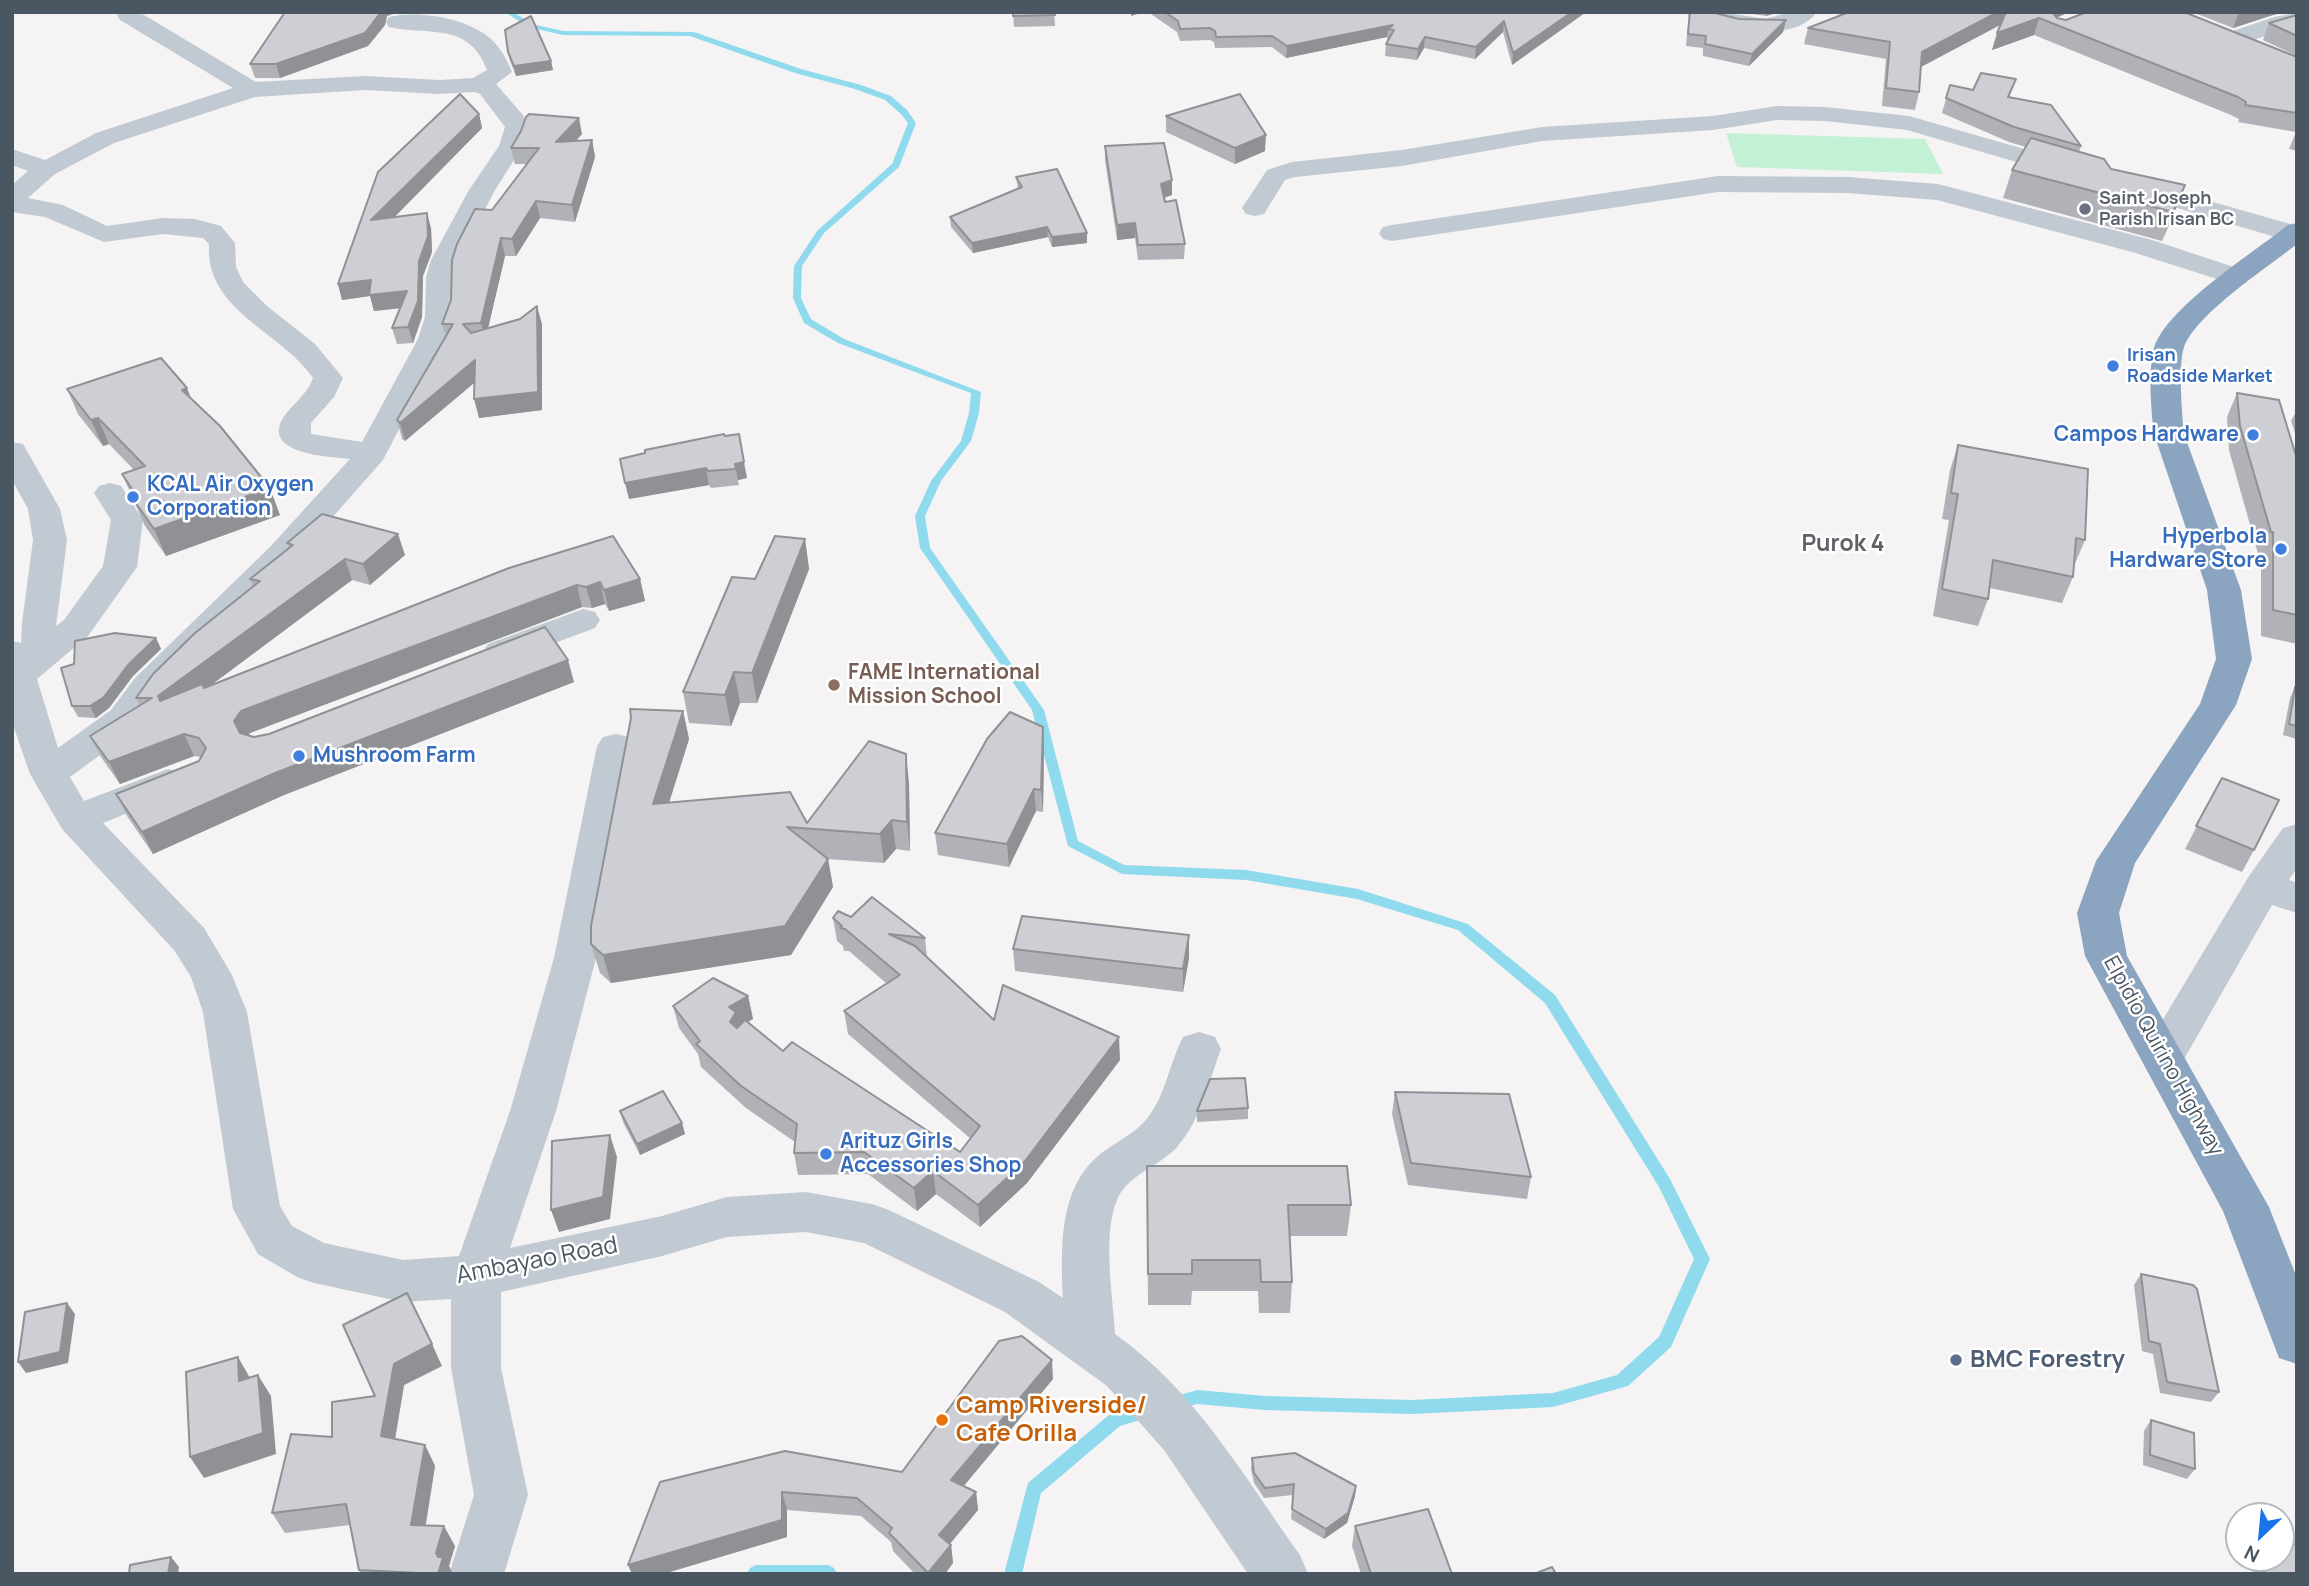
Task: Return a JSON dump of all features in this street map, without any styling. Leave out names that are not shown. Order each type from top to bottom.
[{"type":"highway","points":[[2209,30],[2261,51]]},
{"type":"highway","name":"Elpidio Quirino Highway","points":[[2294,232],[2186,319],[2169,348],[2166,407],[2169,433],[2224,590],[2234,659],[2218,705],[2116,861],[2098,914],[2106,956],[2245,1207],[2297,1342]]},
{"type":"street","points":[[1697,12],[1744,24],[1774,27],[1789,23],[1806,12]]},
{"type":"street","points":[[128,15],[252,90]]},
{"type":"street","points":[[2232,39],[2282,22],[2297,20]]},
{"type":"street","points":[[397,22],[417,21],[449,25],[479,39],[496,57],[500,72],[478,85]]},
{"type":"street","points":[[12,198],[46,169],[105,138],[252,90],[320,83],[439,87],[478,85],[488,89],[514,120],[516,135],[482,190],[445,260],[440,277],[439,317],[432,339],[372,453],[282,554],[148,686],[124,719],[49,774]]},
{"type":"street","points":[[1255,208],[1276,175],[1292,170],[1402,158],[1542,134],[1713,123],[1777,113],[1836,115],[1909,124],[2294,232]]},
{"type":"street","points":[[12,156],[46,169]]},
{"type":"street","points":[[1392,233],[1718,184],[1848,185],[1938,192],[2142,246],[2236,277]]},
{"type":"street","points":[[12,204],[54,211],[104,234],[163,226],[195,227],[212,232],[222,243],[222,267],[230,286],[306,350],[328,378],[323,391],[296,422],[296,439],[312,445],[372,453]]},
{"type":"street","name":"Ambayao Road","points":[[12,451],[44,509],[50,540],[39,623],[23,662],[32,727],[49,774],[76,819],[189,939],[211,975],[225,1012],[257,1209],[275,1240],[314,1262],[403,1281],[477,1276],[662,1236],[727,1217],[807,1212],[872,1224],[1022,1297],[1108,1357],[1182,1433],[1281,1574]]},
{"type":"street","points":[[23,662],[76,628],[120,567],[127,520],[110,493]]},
{"type":"street","points":[[469,664],[583,620]]},
{"type":"street","points":[[476,1574],[500,1495],[476,1368],[477,1276],[533,1111],[575,958],[616,746]]},
{"type":"street","points":[[76,819],[195,771]]},
{"type":"street","points":[[2163,1056],[2280,892],[2297,838]]},
{"type":"street","points":[[1108,1357],[1088,1220],[1095,1195],[1107,1176],[1162,1134],[1177,1109],[1199,1049]]},
{"type":"green space","points":[[1726,133],[1925,139],[1943,174],[1737,167]]},
{"type":"building","points":[[285,12],[381,12],[365,33],[276,64],[250,64]]},
{"type":"building","points":[[1013,12],[1054,12],[1055,15],[1013,16]]},
{"type":"building","points":[[1165,12],[1572,12],[1513,53],[1504,21],[1476,47],[1425,37],[1418,49],[1386,44],[1394,30],[1388,29],[1393,25],[1287,46],[1272,36],[1216,37],[1215,31],[1210,28],[1180,29],[1178,21]]},
{"type":"building","points":[[1690,12],[1711,12],[1739,19],[1786,20],[1752,54],[1705,44],[1706,36],[1688,34]]},
{"type":"building","points":[[1849,12],[1998,12],[1922,52],[1919,92],[1886,88],[1890,42],[1808,28]]},
{"type":"building","points":[[2006,12],[2052,12],[2057,18],[2066,20],[2087,12],[2184,12],[2297,57],[2297,113],[2245,105],[2246,102],[2238,97],[2039,18],[1997,33]]},
{"type":"building","points":[[2297,15],[2297,36],[2269,23]]},
{"type":"building","points":[[531,16],[551,61],[514,66],[508,52],[505,30]]},
{"type":"building","points":[[1981,73],[2016,79],[2008,97],[2051,105],[2081,146],[2014,127],[1946,98],[1950,85],[1973,90]]},
{"type":"building","points":[[460,94],[479,114],[371,220],[427,213],[428,236],[419,261],[418,301],[408,327],[392,328],[407,291],[369,295],[371,280],[338,284],[378,172]]},
{"type":"building","points":[[1240,94],[1266,135],[1235,148],[1166,116]]},
{"type":"building","points":[[529,114],[579,118],[556,142],[592,140],[572,205],[536,201],[512,239],[501,238],[481,323],[463,324],[471,333],[520,319],[537,306],[538,392],[474,399],[475,360],[400,423],[397,420],[453,324],[442,324],[451,300],[452,260],[457,244],[475,209],[492,210],[539,148],[511,148]]},
{"type":"building","points":[[2031,138],[2104,159],[2111,169],[2185,185],[2173,212],[2012,170]]},
{"type":"building","points":[[1164,143],[1172,180],[1161,184],[1165,202],[1176,200],[1185,244],[1138,245],[1135,223],[1117,225],[1105,146]]},
{"type":"building","points":[[1057,169],[1087,233],[1052,237],[1047,227],[972,243],[950,217],[1022,187],[1016,177]]},
{"type":"building","points":[[161,358],[187,388],[182,390],[220,426],[270,488],[154,529],[133,499],[134,492],[122,474],[145,466],[98,418],[91,420],[67,389]]},
{"type":"building","points":[[2237,393],[2279,400],[2297,459],[2297,615],[2273,610],[2273,532],[2240,426]]},
{"type":"building","points":[[724,434],[739,434],[744,462],[735,464],[736,469],[708,471],[706,468],[625,483],[620,459],[645,453],[645,450]]},
{"type":"building","points":[[1958,445],[2088,469],[2085,540],[2076,538],[2073,577],[1993,560],[1988,599],[1942,589],[1958,494],[1951,493]]},
{"type":"building","points":[[322,514],[398,534],[363,564],[345,559],[158,696],[160,701],[202,684],[204,688],[509,568],[613,536],[640,579],[604,590],[600,582],[586,587],[577,585],[241,711],[234,721],[240,733],[254,737],[269,734],[545,627],[568,660],[275,773],[142,832],[116,794],[199,761],[206,748],[199,738],[184,734],[109,762],[90,736],[152,698],[136,698],[153,674],[195,633],[260,581],[250,579],[293,545],[287,543]]},
{"type":"building","points":[[775,536],[805,539],[752,673],[734,672],[725,695],[683,692],[732,577],[755,579]]},
{"type":"building","points":[[115,633],[156,638],[128,665],[104,697],[90,706],[72,706],[61,668],[74,664],[75,641]]},
{"type":"building","points":[[2297,687],[2297,726],[2289,724]]},
{"type":"building","points":[[630,709],[683,711],[653,804],[790,792],[807,823],[869,741],[906,754],[907,822],[892,820],[880,834],[787,827],[828,859],[785,926],[603,955],[591,944],[591,926],[631,718]]},
{"type":"building","points":[[1010,712],[1043,727],[1041,790],[1034,789],[1007,844],[935,833],[987,739]]},
{"type":"building","points":[[2222,778],[2279,800],[2254,850],[2196,826]]},
{"type":"building","points":[[872,897],[925,938],[889,934],[915,946],[994,1020],[1003,985],[1119,1037],[1025,1161],[978,1205],[933,1171],[914,1188],[864,1152],[794,1153],[797,1124],[741,1086],[696,1044],[700,1041],[673,1006],[713,978],[748,996],[729,1007],[736,1012],[730,1022],[737,1028],[745,1020],[783,1051],[792,1042],[960,1152],[980,1126],[844,1011],[900,975],[845,929],[840,928],[842,926],[833,918],[838,911],[851,917]]},
{"type":"building","points":[[1022,916],[1189,935],[1183,969],[1013,949]]},
{"type":"building","points":[[1245,1078],[1248,1108],[1197,1111],[1210,1079]]},
{"type":"building","points":[[663,1091],[682,1123],[637,1144],[620,1111]]},
{"type":"building","points":[[1395,1092],[1509,1094],[1531,1177],[1411,1163]]},
{"type":"building","points":[[610,1135],[603,1197],[551,1210],[552,1141]]},
{"type":"building","points":[[1147,1166],[1347,1166],[1351,1205],[1288,1205],[1292,1282],[1261,1282],[1260,1260],[1192,1260],[1192,1274],[1148,1274]]},
{"type":"building","points":[[2141,1274],[2193,1285],[2197,1289],[2219,1392],[2167,1382],[2160,1344],[2149,1341]]},
{"type":"building","points":[[407,1293],[432,1344],[394,1364],[381,1436],[425,1445],[411,1525],[444,1526],[436,1553],[438,1557],[443,1557],[438,1574],[359,1570],[346,1504],[272,1513],[291,1434],[332,1437],[332,1402],[375,1396],[343,1325]]},
{"type":"building","points":[[67,1303],[60,1352],[18,1362],[25,1312]]},
{"type":"building","points":[[1022,1336],[1052,1360],[951,1480],[976,1492],[939,1535],[951,1545],[928,1573],[889,1533],[892,1528],[857,1498],[782,1492],[782,1520],[628,1565],[660,1482],[785,1451],[902,1472],[999,1341]]},
{"type":"building","points":[[238,1357],[239,1381],[258,1375],[263,1433],[190,1457],[186,1372]]},
{"type":"building","points":[[2151,1420],[2194,1433],[2195,1469],[2150,1455]]},
{"type":"building","points":[[1295,1453],[1356,1486],[1348,1513],[1326,1529],[1292,1509],[1294,1484],[1265,1488],[1254,1473],[1252,1458]]},
{"type":"building","points":[[1428,1509],[1452,1574],[1371,1574],[1355,1526]]},
{"type":"building","points":[[2297,1544],[2297,1574],[2265,1574],[2295,1572]]},
{"type":"building","points":[[171,1557],[168,1574],[129,1574],[130,1565]]},
{"type":"building","points":[[1552,1567],[1556,1574],[1534,1574]]},
{"type":"waterway","points":[[508,12],[530,26],[563,33],[691,34],[798,71],[858,87],[888,98],[904,112],[912,123],[896,165],[821,231],[798,266],[797,298],[807,321],[841,341],[976,392],[974,413],[966,441],[936,481],[920,516],[925,548],[1038,710],[1072,843],[1122,869],[1246,875],[1358,894],[1463,927],[1550,999],[1665,1183],[1702,1259],[1665,1342],[1622,1381],[1553,1400],[1412,1407],[1265,1403],[1197,1397],[1172,1404]]},
{"type":"waterway","points":[[1013,1574],[1034,1489],[1115,1420],[1147,1411]]},
{"type":"waterway","points":[[756,1574],[828,1574]]},
{"type":"place","name":"Saint Joseph Parish Irisan BC","points":[[2085,209]]},
{"type":"place","name":"Irisan Roadside Market","points":[[2113,366]]},
{"type":"place","name":"Campos Hardware","points":[[2253,435]]},
{"type":"place","name":"KCAL Air Oxygen Corporation","points":[[133,497]]},
{"type":"place","name":"Hyperbola Hardware Store","points":[[2281,549]]},
{"type":"place","name":"FAME International Mission School","points":[[834,685]]},
{"type":"place","name":"Mushroom Farm","points":[[299,756]]},
{"type":"place","name":"Arituz Girls Accessories Shop","points":[[826,1154]]},
{"type":"place","name":"BMC Forestry","points":[[1956,1360]]},
{"type":"place","name":"Camp Riverside/ Cafe Orilla","points":[[942,1420]]},
{"type":"district","name":"Purok 4","points":[[1843,545]]}]
